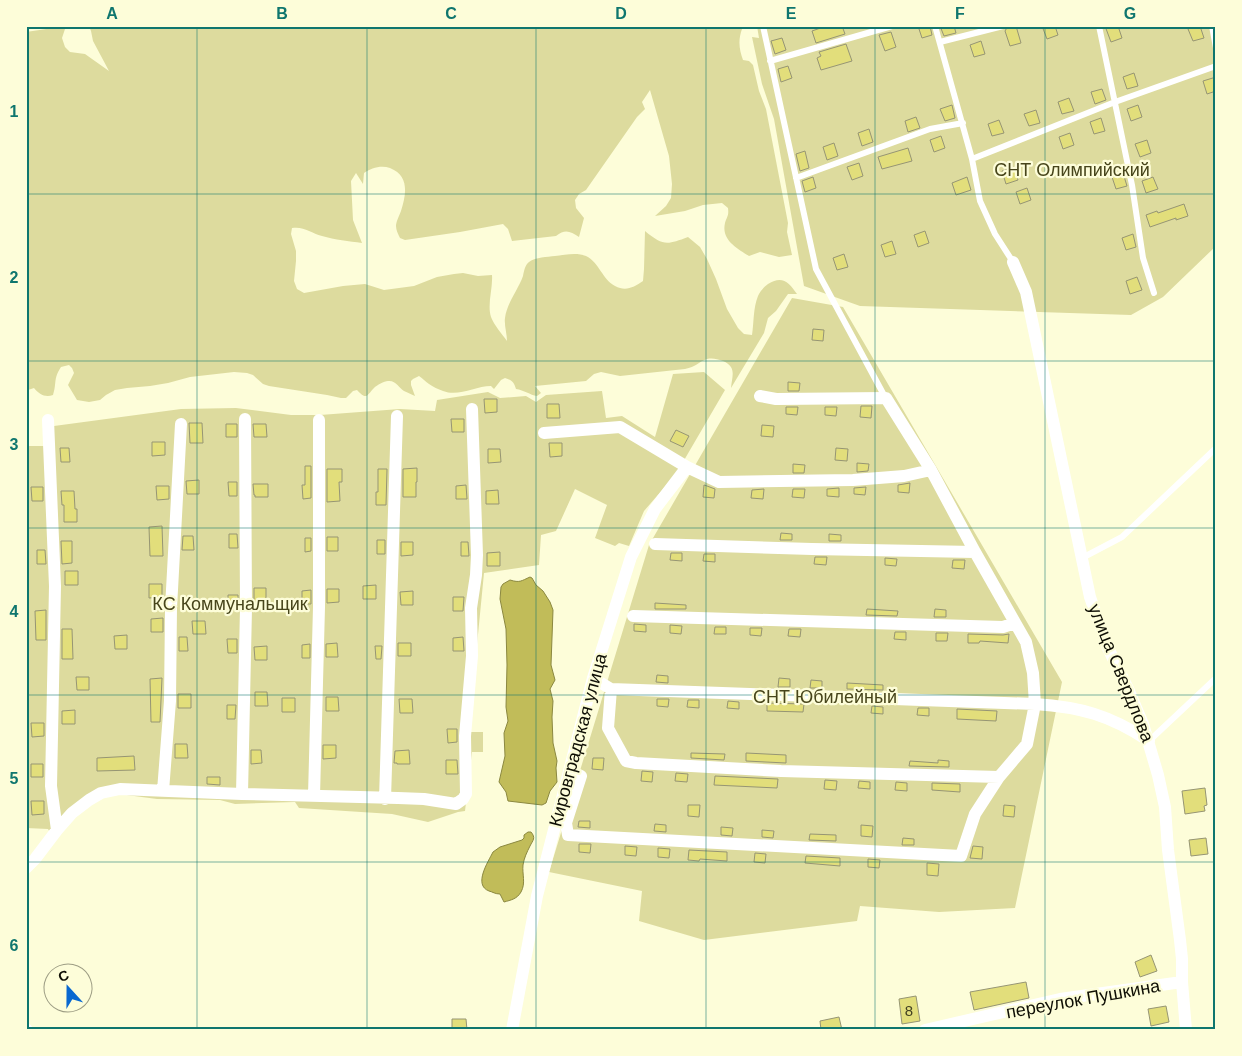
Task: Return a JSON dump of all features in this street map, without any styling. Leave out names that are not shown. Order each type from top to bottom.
[{"type":"street","name":"улица Свердлова","points":[[1013,262],[1026,292],[1090,597],[1108,648],[1149,741],[1158,775],[1164,808],[1180,940],[1186,1030]]},
{"type":"street","points":[[569,771],[581,776],[566,823],[568,834],[961,856],[974,814],[999,777],[1027,744],[1035,704],[1034,673],[1026,642],[931,470],[886,398],[776,399],[760,396]]},
{"type":"street","points":[[26,868],[72,813],[101,792],[120,789],[424,799],[456,804],[463,799],[466,794],[465,736],[472,656],[471,608],[476,575],[472,409]]},
{"type":"street","points":[[385,799],[398,416]]},
{"type":"street","points":[[242,794],[246,608],[246,419]]},
{"type":"street","points":[[48,420],[55,586],[51,786],[57,830]]},
{"type":"street","points":[[314,796],[319,607],[319,420]]},
{"type":"street","points":[[163,791],[170,701],[170,608],[181,424]]},
{"type":"street","points":[[544,433],[620,427],[687,467],[719,482],[852,480],[904,476],[931,470]]},
{"type":"street","name":"Кировградская улица","points":[[512,1030],[537,896],[593,678],[631,557],[655,509],[687,467]]},
{"type":"street","points":[[655,544],[975,552]]},
{"type":"street","points":[[633,616],[1003,627],[1015,623]]},
{"type":"street","points":[[593,678],[612,689],[1060,706],[1099,715],[1134,731],[1149,741]]},
{"type":"street","points":[[612,689],[608,728],[626,760],[636,764],[781,771],[999,777]]},
{"type":"street","name":"переулок Пушкина","points":[[925,1030],[1060,999],[1182,982]]},
{"type":"lane","points":[[763,26],[816,269],[886,398]]},
{"type":"lane","points":[[770,61],[892,26]]},
{"type":"lane","points":[[935,26],[963,123],[980,201],[995,234],[1013,262]]},
{"type":"lane","points":[[940,42],[1003,26]]},
{"type":"lane","points":[[1099,26],[1132,186],[1143,258],[1154,293]]},
{"type":"lane","points":[[1212,26],[1216,48]]},
{"type":"lane","points":[[972,158],[1114,102],[1216,66]]},
{"type":"lane","points":[[796,178],[930,129],[963,123]]},
{"type":"lane","points":[[1082,558],[1122,537],[1216,448]]},
{"type":"lane","points":[[1149,741],[1216,678]]},
{"type":"green space","points":[[89,26],[753,26],[753,29],[748,27],[742,29],[740,48],[743,60],[749,61],[753,65],[759,91],[766,109],[788,223],[787,232],[792,255],[779,257],[760,252],[749,256],[735,247],[725,234],[724,229],[728,208],[722,203],[703,205],[685,211],[655,216],[666,206],[671,198],[672,184],[669,156],[650,90],[642,102],[645,109],[637,117],[586,190],[579,194],[575,200],[576,208],[584,218],[579,237],[570,232],[565,232],[556,236],[512,241],[508,229],[503,224],[405,240],[400,238],[396,226],[404,199],[404,181],[396,171],[390,168],[373,168],[364,173],[363,184],[356,173],[351,181],[353,220],[362,243],[318,235],[304,229],[292,228],[291,234],[296,251],[294,281],[297,289],[304,293],[365,284],[384,290],[414,286],[437,277],[463,273],[478,276],[492,275],[491,317],[507,341],[506,312],[529,262],[545,257],[570,254],[586,256],[594,262],[615,286],[623,289],[630,288],[643,281],[645,231],[665,243],[675,242],[688,237],[700,247],[716,279],[727,309],[738,328],[744,334],[752,335],[756,301],[761,291],[768,284],[777,280],[785,281],[797,294],[788,294],[776,311],[768,318],[764,333],[731,388],[733,372],[730,366],[717,359],[707,359],[685,369],[620,376],[601,372],[594,374],[586,381],[535,386],[541,393],[537,396],[516,389],[512,382],[505,378],[494,389],[491,386],[485,386],[449,393],[436,388],[419,376],[411,381],[415,396],[404,391],[397,384],[388,381],[377,386],[367,396],[357,390],[353,391],[346,398],[341,398],[269,386],[263,384],[253,375],[234,372],[190,377],[168,383],[115,390],[100,400],[89,402],[77,400],[68,385],[74,373],[69,365],[61,367],[56,378],[53,395],[42,395],[34,388],[28,390],[26,399],[26,32],[53,28],[65,29],[62,38],[65,47],[70,52],[85,54],[109,71],[93,41]]},
{"type":"green space","name":"СНТ Олимпийский","points":[[757,26],[1216,26],[1216,246],[1163,297],[1131,315],[860,306],[804,286],[774,119],[762,84],[752,37],[759,38]]},
{"type":"green space","name":"СНТ Юбилейный","points":[[792,298],[843,307],[1062,682],[1015,908],[939,912],[860,906],[857,921],[704,940],[639,921],[642,891],[549,872],[649,545]]},
{"type":"green space","name":"КС Коммунальщик","points":[[704,372],[725,390],[676,474],[644,511],[629,546],[619,543],[615,546],[595,538],[607,505],[575,489],[556,531],[541,535],[539,565],[484,573],[470,732],[483,732],[483,752],[472,752],[465,811],[428,822],[392,814],[299,808],[295,802],[235,804],[220,800],[157,799],[119,794],[101,797],[51,834],[48,829],[26,828],[26,446],[53,446],[54,426],[181,409],[236,408],[291,415],[320,415],[400,409],[435,411],[437,400],[488,392],[500,398],[526,396],[536,402],[546,395],[602,391],[606,418],[622,416],[655,437],[673,374]]},
{"type":"shaded area","points":[[530,577],[543,591],[553,610],[551,665],[555,680],[550,689],[553,701],[553,743],[557,761],[557,782],[550,791],[546,803],[542,805],[508,801],[506,792],[499,782],[505,756],[504,733],[508,721],[506,707],[506,629],[500,599],[501,587],[510,580],[520,581]]},
{"type":"shaded area","points":[[528,832],[531,832],[534,837],[523,862],[524,882],[522,889],[516,898],[504,902],[500,894],[484,888],[482,879],[485,867],[493,852],[500,847],[522,840]]},
{"type":"building","points":[[826,26],[842,26],[845,34],[816,43],[812,31]]},
{"type":"building","points":[[918,26],[930,26],[932,35],[922,38]]},
{"type":"building","points":[[940,26],[954,26],[956,33],[944,36]]},
{"type":"building","points":[[1008,26],[1016,26],[1021,43],[1010,46],[1005,31]]},
{"type":"building","points":[[1042,26],[1055,26],[1058,35],[1047,39]]},
{"type":"building","points":[[1105,26],[1118,26],[1122,38],[1111,42]]},
{"type":"building","points":[[1200,26],[1204,38],[1193,41],[1188,29]]},
{"type":"building","points":[[891,32],[896,47],[885,51],[879,35]]},
{"type":"building","points":[[782,38],[786,50],[775,54],[771,41]]},
{"type":"building","points":[[981,41],[985,54],[974,57],[970,45]]},
{"type":"building","points":[[846,44],[852,61],[821,70],[817,58],[821,56],[819,52]]},
{"type":"building","points":[[788,66],[792,78],[781,82],[778,69]]},
{"type":"building","points":[[1134,73],[1138,86],[1127,89],[1123,77]]},
{"type":"building","points":[[1216,77],[1216,91],[1207,94],[1203,81]]},
{"type":"building","points":[[1102,89],[1106,100],[1095,104],[1091,92]]},
{"type":"building","points":[[1069,98],[1074,111],[1062,114],[1058,102]]},
{"type":"building","points":[[952,105],[955,118],[945,121],[940,109]]},
{"type":"building","points":[[1138,105],[1142,117],[1131,121],[1127,109]]},
{"type":"building","points":[[1036,110],[1040,123],[1029,126],[1024,114]]},
{"type":"building","points":[[916,117],[920,128],[908,132],[905,121]]},
{"type":"building","points":[[1101,118],[1105,131],[1094,134],[1090,122]]},
{"type":"building","points":[[999,120],[1004,133],[992,136],[988,124]]},
{"type":"building","points":[[869,129],[873,142],[862,146],[858,133]]},
{"type":"building","points":[[1070,133],[1074,145],[1063,149],[1059,137]]},
{"type":"building","points":[[941,136],[945,148],[934,152],[930,140]]},
{"type":"building","points":[[1147,140],[1151,153],[1140,157],[1135,144]]},
{"type":"building","points":[[834,143],[838,156],[827,160],[823,147]]},
{"type":"building","points":[[908,148],[912,161],[882,169],[878,157]]},
{"type":"building","points":[[805,151],[809,168],[800,171],[796,154]]},
{"type":"building","points":[[859,163],[863,176],[852,180],[847,167]]},
{"type":"building","points":[[1014,167],[1018,180],[1006,184],[1002,171]]},
{"type":"building","points":[[1123,173],[1127,186],[1116,189],[1112,177]]},
{"type":"building","points":[[813,177],[816,188],[805,192],[802,181]]},
{"type":"building","points":[[967,177],[971,190],[956,195],[952,183]]},
{"type":"building","points":[[1153,177],[1158,189],[1146,193],[1142,181]]},
{"type":"building","points":[[1027,188],[1031,200],[1020,204],[1016,192]]},
{"type":"building","points":[[1184,204],[1188,216],[1150,227],[1146,215]]},
{"type":"building","points":[[925,231],[929,243],[918,247],[914,235]]},
{"type":"building","points":[[1133,234],[1136,247],[1126,250],[1122,238]]},
{"type":"building","points":[[892,241],[896,254],[885,257],[881,245]]},
{"type":"building","points":[[844,254],[848,267],[837,270],[833,258]]},
{"type":"building","points":[[1137,277],[1142,290],[1130,294],[1126,281]]},
{"type":"building","points":[[813,329],[824,330],[823,341],[812,340]]},
{"type":"building","points":[[788,382],[800,383],[799,391],[788,391]]},
{"type":"building","points":[[484,399],[497,399],[497,412],[485,413]]},
{"type":"building","points":[[547,404],[559,404],[560,418],[547,418]]},
{"type":"building","points":[[861,406],[872,406],[871,418],[860,417]]},
{"type":"building","points":[[786,407],[798,407],[797,415],[786,414]]},
{"type":"building","points":[[825,407],[837,407],[836,416],[825,415]]},
{"type":"building","points":[[451,419],[464,419],[464,432],[452,432]]},
{"type":"building","points":[[189,423],[202,423],[203,443],[190,443]]},
{"type":"building","points":[[226,424],[237,424],[237,437],[226,437]]},
{"type":"building","points":[[253,424],[266,424],[267,437],[254,437]]},
{"type":"building","points":[[762,425],[774,426],[773,437],[761,436]]},
{"type":"building","points":[[676,430],[689,436],[683,447],[670,441]]},
{"type":"building","points":[[152,442],[165,442],[165,455],[152,456]]},
{"type":"building","points":[[549,443],[562,443],[562,456],[550,457]]},
{"type":"building","points":[[60,448],[69,448],[70,462],[61,462]]},
{"type":"building","points":[[836,448],[848,449],[847,461],[835,460]]},
{"type":"building","points":[[488,449],[500,449],[501,462],[488,463]]},
{"type":"building","points":[[857,463],[869,464],[868,471],[857,472]]},
{"type":"building","points":[[793,464],[805,465],[804,473],[793,473]]},
{"type":"building","points":[[305,466],[311,466],[311,498],[303,499],[302,485],[305,485]]},
{"type":"building","points":[[417,468],[416,497],[403,497],[403,469]]},
{"type":"building","points":[[327,469],[342,469],[342,482],[339,482],[340,501],[327,502]]},
{"type":"building","points":[[378,469],[387,469],[386,505],[376,505]]},
{"type":"building","points":[[199,480],[199,494],[187,494],[186,481]]},
{"type":"building","points":[[228,482],[237,482],[237,496],[229,496]]},
{"type":"building","points":[[910,483],[909,493],[898,492],[898,485]]},
{"type":"building","points":[[253,484],[268,484],[268,497],[255,497]]},
{"type":"building","points":[[466,485],[467,499],[456,499],[456,486]]},
{"type":"building","points":[[704,485],[715,489],[714,498],[703,497]]},
{"type":"building","points":[[156,486],[169,486],[169,499],[157,500]]},
{"type":"building","points":[[31,487],[43,487],[43,501],[32,501]]},
{"type":"building","points":[[866,487],[865,495],[854,494],[854,488]]},
{"type":"building","points":[[839,488],[839,497],[827,496],[827,489]]},
{"type":"building","points":[[764,489],[763,499],[751,498],[752,490]]},
{"type":"building","points":[[793,489],[805,489],[804,498],[792,497]]},
{"type":"building","points":[[498,490],[499,504],[486,504],[486,491]]},
{"type":"building","points":[[61,491],[74,491],[77,522],[64,522],[64,505],[62,505]]},
{"type":"building","points":[[162,526],[163,556],[150,556],[149,527]]},
{"type":"building","points":[[781,533],[792,534],[792,540],[780,540]]},
{"type":"building","points":[[229,534],[237,534],[238,548],[229,548]]},
{"type":"building","points":[[829,534],[841,535],[841,541],[829,541]]},
{"type":"building","points":[[183,536],[193,536],[194,550],[182,550]]},
{"type":"building","points":[[327,537],[338,537],[338,551],[327,551]]},
{"type":"building","points":[[305,538],[311,538],[311,551],[305,552]]},
{"type":"building","points":[[377,540],[385,540],[385,554],[377,554]]},
{"type":"building","points":[[61,541],[72,541],[72,563],[62,564]]},
{"type":"building","points":[[401,542],[413,542],[413,555],[401,556]]},
{"type":"building","points":[[461,542],[468,542],[469,556],[461,556]]},
{"type":"building","points":[[37,550],[45,550],[46,564],[37,564]]},
{"type":"building","points":[[500,552],[500,566],[487,566],[487,553]]},
{"type":"building","points":[[671,553],[682,553],[682,561],[670,560]]},
{"type":"building","points":[[704,554],[715,554],[715,562],[703,561]]},
{"type":"building","points":[[815,557],[827,557],[826,565],[814,564]]},
{"type":"building","points":[[885,558],[897,559],[896,566],[885,565]]},
{"type":"building","points":[[953,560],[965,560],[964,569],[952,568]]},
{"type":"building","points":[[65,571],[78,571],[78,585],[65,585]]},
{"type":"building","points":[[149,584],[162,584],[162,597],[149,598]]},
{"type":"building","points":[[376,585],[376,599],[363,599],[363,586]]},
{"type":"building","points":[[254,588],[266,588],[266,602],[254,602]]},
{"type":"building","points":[[327,589],[339,589],[339,602],[327,603]]},
{"type":"building","points":[[311,590],[311,604],[302,604],[302,591]]},
{"type":"building","points":[[413,591],[413,605],[401,605],[400,592]]},
{"type":"building","points":[[228,595],[238,595],[238,609],[228,609]]},
{"type":"building","points":[[453,597],[464,597],[463,611],[453,611]]},
{"type":"building","points":[[655,603],[686,605],[686,609],[655,609]]},
{"type":"building","points":[[867,609],[898,611],[897,616],[866,615]]},
{"type":"building","points":[[935,609],[946,610],[946,617],[934,617]]},
{"type":"building","points":[[46,610],[46,640],[36,640],[35,611]]},
{"type":"building","points":[[163,618],[163,632],[151,632],[151,619]]},
{"type":"building","points":[[192,621],[205,621],[206,634],[193,634]]},
{"type":"building","points":[[634,624],[646,625],[646,632],[634,631]]},
{"type":"building","points":[[670,625],[682,626],[681,634],[670,633]]},
{"type":"building","points":[[715,627],[726,627],[726,634],[714,634]]},
{"type":"building","points":[[750,628],[762,628],[761,636],[750,635]]},
{"type":"building","points":[[62,629],[72,629],[73,659],[62,659]]},
{"type":"building","points":[[789,629],[801,629],[800,637],[788,636]]},
{"type":"building","points":[[895,632],[906,632],[906,640],[894,639]]},
{"type":"building","points":[[936,633],[948,633],[947,641],[936,641]]},
{"type":"building","points":[[968,634],[1009,634],[1008,643],[980,641],[979,643],[968,643]]},
{"type":"building","points":[[127,635],[127,649],[115,649],[114,636]]},
{"type":"building","points":[[179,637],[187,637],[188,651],[179,651]]},
{"type":"building","points":[[463,637],[464,651],[453,651],[453,638]]},
{"type":"building","points":[[227,639],[237,639],[237,653],[228,653]]},
{"type":"building","points":[[337,643],[338,657],[326,657],[326,644]]},
{"type":"building","points":[[398,643],[411,643],[411,656],[398,656]]},
{"type":"building","points":[[310,644],[310,658],[302,658],[302,645]]},
{"type":"building","points":[[267,646],[267,660],[255,660],[254,647]]},
{"type":"building","points":[[375,646],[382,646],[381,659],[376,659]]},
{"type":"building","points":[[657,675],[668,676],[668,683],[656,682]]},
{"type":"building","points":[[76,677],[89,677],[89,690],[77,690]]},
{"type":"building","points":[[162,678],[160,722],[151,722],[150,679]]},
{"type":"building","points":[[779,678],[790,679],[790,687],[778,687]]},
{"type":"building","points":[[811,680],[822,681],[822,688],[810,688]]},
{"type":"building","points":[[847,683],[883,685],[883,690],[847,689]]},
{"type":"building","points":[[255,692],[267,692],[268,706],[255,706]]},
{"type":"building","points":[[178,694],[191,694],[191,708],[178,708]]},
{"type":"building","points":[[326,697],[338,697],[339,711],[326,711]]},
{"type":"building","points":[[282,698],[295,698],[295,712],[282,712]]},
{"type":"building","points":[[399,699],[412,699],[413,713],[400,713]]},
{"type":"building","points":[[657,699],[669,699],[668,707],[657,706]]},
{"type":"building","points":[[688,700],[699,700],[699,708],[687,707]]},
{"type":"building","points":[[728,701],[739,702],[739,709],[727,708]]},
{"type":"building","points":[[767,703],[804,704],[803,712],[767,711]]},
{"type":"building","points":[[227,705],[236,705],[235,719],[227,719]]},
{"type":"building","points":[[872,706],[883,707],[883,714],[871,713]]},
{"type":"building","points":[[918,708],[929,708],[929,716],[917,715]]},
{"type":"building","points":[[957,709],[997,711],[996,721],[957,719]]},
{"type":"building","points":[[75,710],[75,724],[62,724],[62,711]]},
{"type":"building","points":[[31,723],[44,723],[44,736],[32,737]]},
{"type":"building","points":[[447,729],[457,729],[457,742],[448,743]]},
{"type":"building","points":[[175,744],[187,744],[188,758],[175,758]]},
{"type":"building","points":[[323,745],[336,745],[336,758],[323,759]]},
{"type":"building","points":[[251,750],[261,750],[262,763],[251,764]]},
{"type":"building","points":[[409,750],[410,764],[394,763],[395,751]]},
{"type":"building","points":[[691,753],[725,754],[724,760],[691,758]]},
{"type":"building","points":[[746,753],[786,755],[786,763],[746,761]]},
{"type":"building","points":[[134,756],[135,770],[97,771],[97,758]]},
{"type":"building","points":[[593,758],[604,758],[603,770],[592,769]]},
{"type":"building","points":[[446,760],[457,760],[458,774],[446,774]]},
{"type":"building","points":[[938,760],[949,761],[949,767],[909,766],[910,761],[938,763]]},
{"type":"building","points":[[31,764],[43,764],[43,777],[31,777]]},
{"type":"building","points":[[642,771],[653,772],[652,782],[641,781]]},
{"type":"building","points":[[676,773],[688,774],[687,782],[675,781]]},
{"type":"building","points":[[715,776],[778,779],[777,788],[714,785]]},
{"type":"building","points":[[207,777],[220,777],[220,785],[207,784]]},
{"type":"building","points":[[825,780],[837,781],[836,790],[824,789]]},
{"type":"building","points":[[859,781],[870,782],[870,789],[858,788]]},
{"type":"building","points":[[896,782],[907,783],[907,791],[895,790]]},
{"type":"building","points":[[932,783],[960,784],[960,792],[932,790]]},
{"type":"building","points":[[1205,788],[1207,805],[1204,806],[1205,811],[1185,814],[1182,791]]},
{"type":"building","points":[[31,801],[44,801],[44,814],[32,815]]},
{"type":"building","points":[[688,805],[700,805],[699,817],[688,816]]},
{"type":"building","points":[[1004,805],[1015,806],[1014,817],[1003,816]]},
{"type":"building","points":[[579,821],[590,821],[590,828],[578,827]]},
{"type":"building","points":[[655,824],[666,825],[666,832],[654,831]]},
{"type":"building","points":[[861,825],[873,826],[872,837],[861,836]]},
{"type":"building","points":[[721,827],[733,828],[732,836],[721,835]]},
{"type":"building","points":[[762,830],[774,831],[773,838],[762,837]]},
{"type":"building","points":[[810,834],[836,835],[836,841],[809,840]]},
{"type":"building","points":[[903,838],[914,839],[914,845],[902,845]]},
{"type":"building","points":[[1206,838],[1208,854],[1191,856],[1189,840]]},
{"type":"building","points":[[579,844],[591,844],[590,853],[579,852]]},
{"type":"building","points":[[625,846],[637,847],[636,856],[625,855]]},
{"type":"building","points":[[973,846],[983,847],[982,859],[970,858]]},
{"type":"building","points":[[658,848],[670,849],[669,858],[658,857]]},
{"type":"building","points":[[689,850],[727,852],[727,861],[688,860]]},
{"type":"building","points":[[755,853],[766,854],[765,863],[754,862]]},
{"type":"building","points":[[806,856],[840,858],[840,866],[805,863]]},
{"type":"building","points":[[868,859],[880,860],[879,868],[868,867]]},
{"type":"building","points":[[927,863],[939,864],[938,876],[927,875]]},
{"type":"building","points":[[1151,955],[1157,971],[1140,977],[1135,962]]},
{"type":"building","points":[[1026,982],[1029,998],[974,1010],[970,992]]},
{"type":"building","points":[[916,996],[920,1021],[902,1024],[899,999]]},
{"type":"building","points":[[1166,1006],[1169,1022],[1151,1026],[1148,1009]]},
{"type":"building","points":[[839,1017],[842,1030],[821,1030],[820,1021]]},
{"type":"building","points":[[452,1019],[466,1019],[467,1030],[452,1030]]}]
